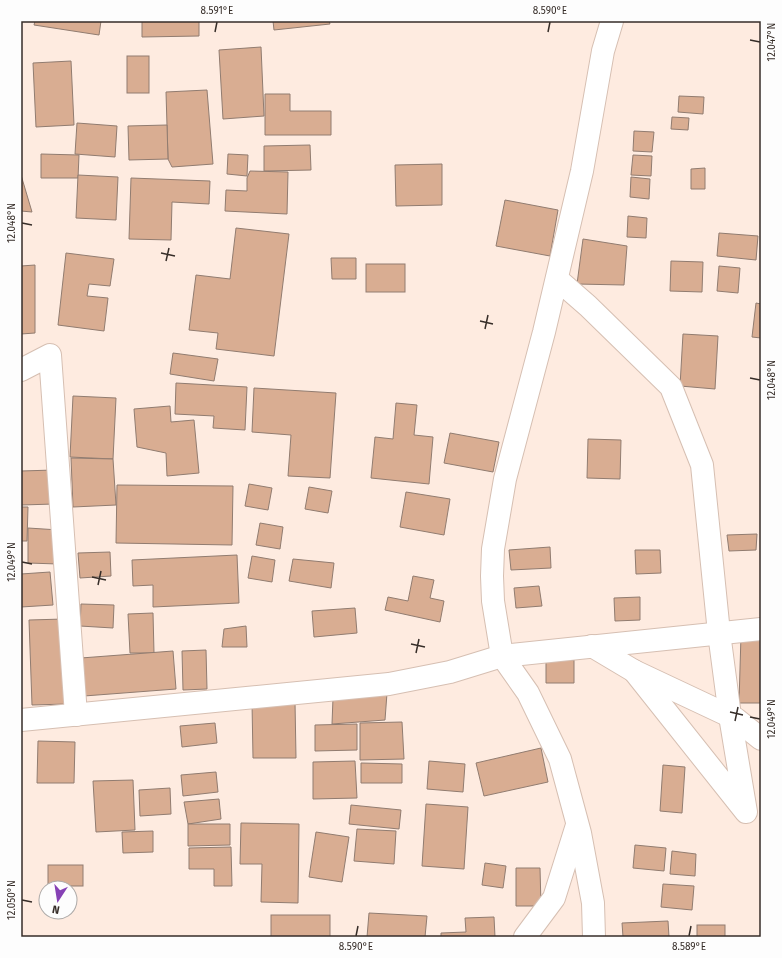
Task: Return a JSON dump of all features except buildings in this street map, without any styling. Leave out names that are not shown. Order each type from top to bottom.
[{"type":"street","points":[[594,937],[593,903],[578,824],[560,759],[528,693],[502,656],[493,601],[493,549],[505,479],[557,279],[582,171],[603,51],[612,21]]},
{"type":"street","points":[[557,279],[588,306],[671,387],[702,466],[718,633],[746,812],[634,671]]},
{"type":"street","points":[[21,370],[50,355],[76,715]]},
{"type":"street","points":[[21,720],[389,684],[450,672],[502,656],[761,629]]},
{"type":"street","points":[[592,646],[634,671],[730,716],[761,739]]},
{"type":"street","points":[[525,937],[554,898],[578,824]]}]
